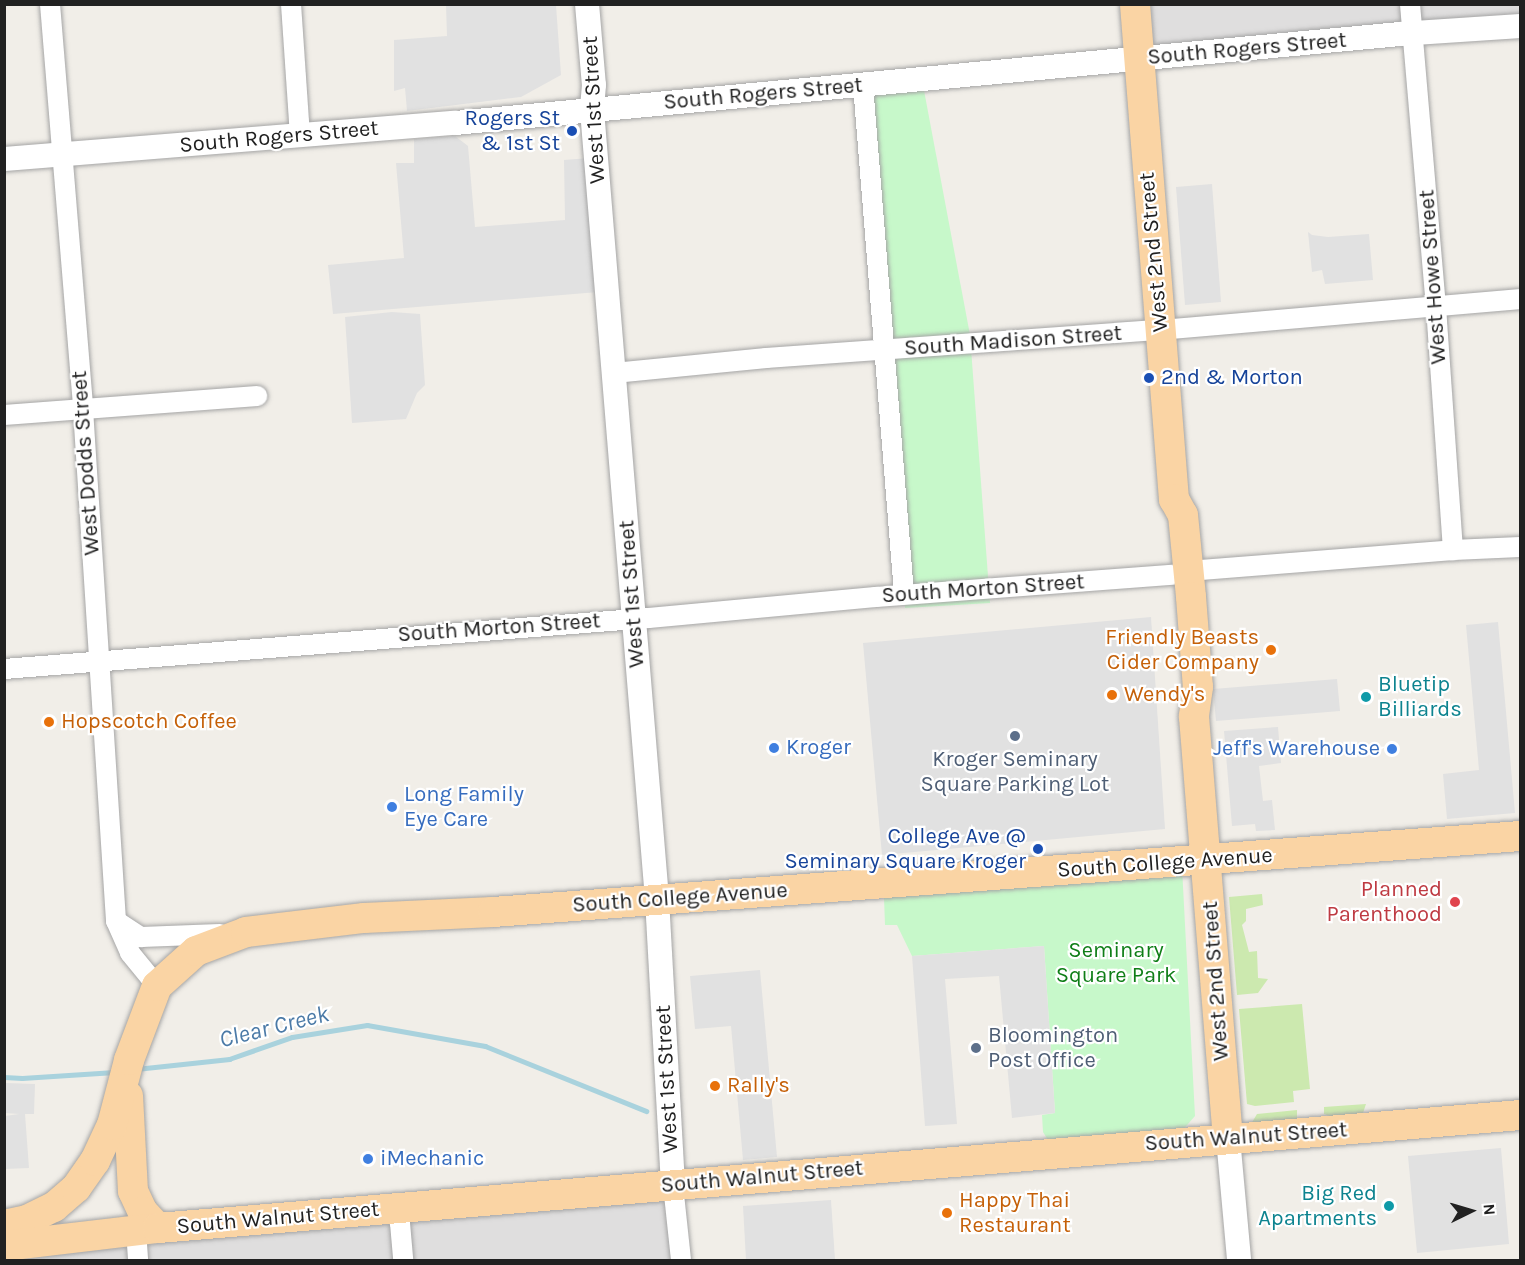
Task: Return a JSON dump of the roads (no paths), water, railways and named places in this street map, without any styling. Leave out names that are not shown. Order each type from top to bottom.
[{"type":"main road","name":"West 2nd Street","points":[[1135,4],[1174,499],[1167,515],[1180,573],[1184,623],[1182,689],[1194,717],[1228,1138]]},
{"type":"main road","name":"South College Avenue","points":[[122,1110],[134,1047],[157,986],[196,951],[246,932],[364,918],[449,915],[1521,836]]},
{"type":"main road","points":[[122,1110],[134,1191],[130,1196],[130,1225],[147,1229]]},
{"type":"main road","points":[[4,1225],[27,1220],[54,1207],[76,1188],[95,1161],[122,1110]]},
{"type":"main road","name":"South Walnut Street","points":[[4,1246],[147,1229],[1521,1115]]},
{"type":"street","name":"West Dodds Street","points":[[50,4],[83,409],[116,921],[130,953],[157,986]]},
{"type":"street","points":[[291,4],[300,135]]},
{"type":"street","name":"West 1st Street","points":[[587,4],[594,85],[591,110],[657,899],[673,1185]]},
{"type":"street","name":"West Howe Street","points":[[1410,4],[1436,307],[1453,550]]},
{"type":"street","name":"South Rogers Street","points":[[4,159],[591,110],[1412,33],[1521,26]]},
{"type":"street","points":[[863,85],[904,594]]},
{"type":"street","name":"South Madison Street","points":[[614,373],[766,358],[1160,330],[1521,300]]},
{"type":"street","points":[[4,415],[257,396]]},
{"type":"street","name":"South Morton Street","points":[[4,669],[634,619],[904,594],[1453,550],[1521,547]]},
{"type":"street","points":[[116,921],[141,937],[162,938],[246,932]]},
{"type":"street","points":[[1228,1138],[1239,1260]]},
{"type":"street","points":[[673,1185],[681,1260]]},
{"type":"street","points":[[395,1208],[400,1223],[403,1260]]},
{"type":"street","points":[[138,1260],[147,1229]]},
{"type":"waterway","name":"Clear Creek","points":[[136,1069],[229,1059],[292,1037],[367,1025],[485,1046],[646,1111]]},
{"type":"waterway","name":"Clear Creek","points":[[4,1077],[22,1078],[115,1072]]},
{"type":"place","name":"Rogers St & 1st St","points":[[572,131]]},
{"type":"place","name":"2nd & Morton","points":[[1149,378]]},
{"type":"place","name":"Friendly Beasts Cider Company","points":[[1271,650]]},
{"type":"place","name":"Wendy's","points":[[1112,695]]},
{"type":"place","name":"Bluetip Billiards","points":[[1366,697]]},
{"type":"place","name":"Hopscotch Coffee","points":[[49,722]]},
{"type":"place","name":"Kroger Seminary Square Parking Lot","points":[[1015,736]]},
{"type":"place","name":"Kroger","points":[[774,748]]},
{"type":"place","name":"Jeff's Warehouse","points":[[1392,749]]},
{"type":"place","name":"Long Family Eye Care","points":[[392,807]]},
{"type":"place","name":"College Ave @ Seminary Square Kroger","points":[[1038,849]]},
{"type":"place","name":"Planned Parenthood","points":[[1455,902]]},
{"type":"place","name":"Bloomington Post Office","points":[[976,1048]]},
{"type":"place","name":"Rally's","points":[[715,1086]]},
{"type":"place","name":"iMechanic","points":[[368,1159]]},
{"type":"place","name":"Big Red Apartments","points":[[1389,1206]]},
{"type":"place","name":"Happy Thai Restaurant","points":[[947,1213]]},
{"type":"park label","name":"Seminary Square Park","points":[[1116,962]]}]
